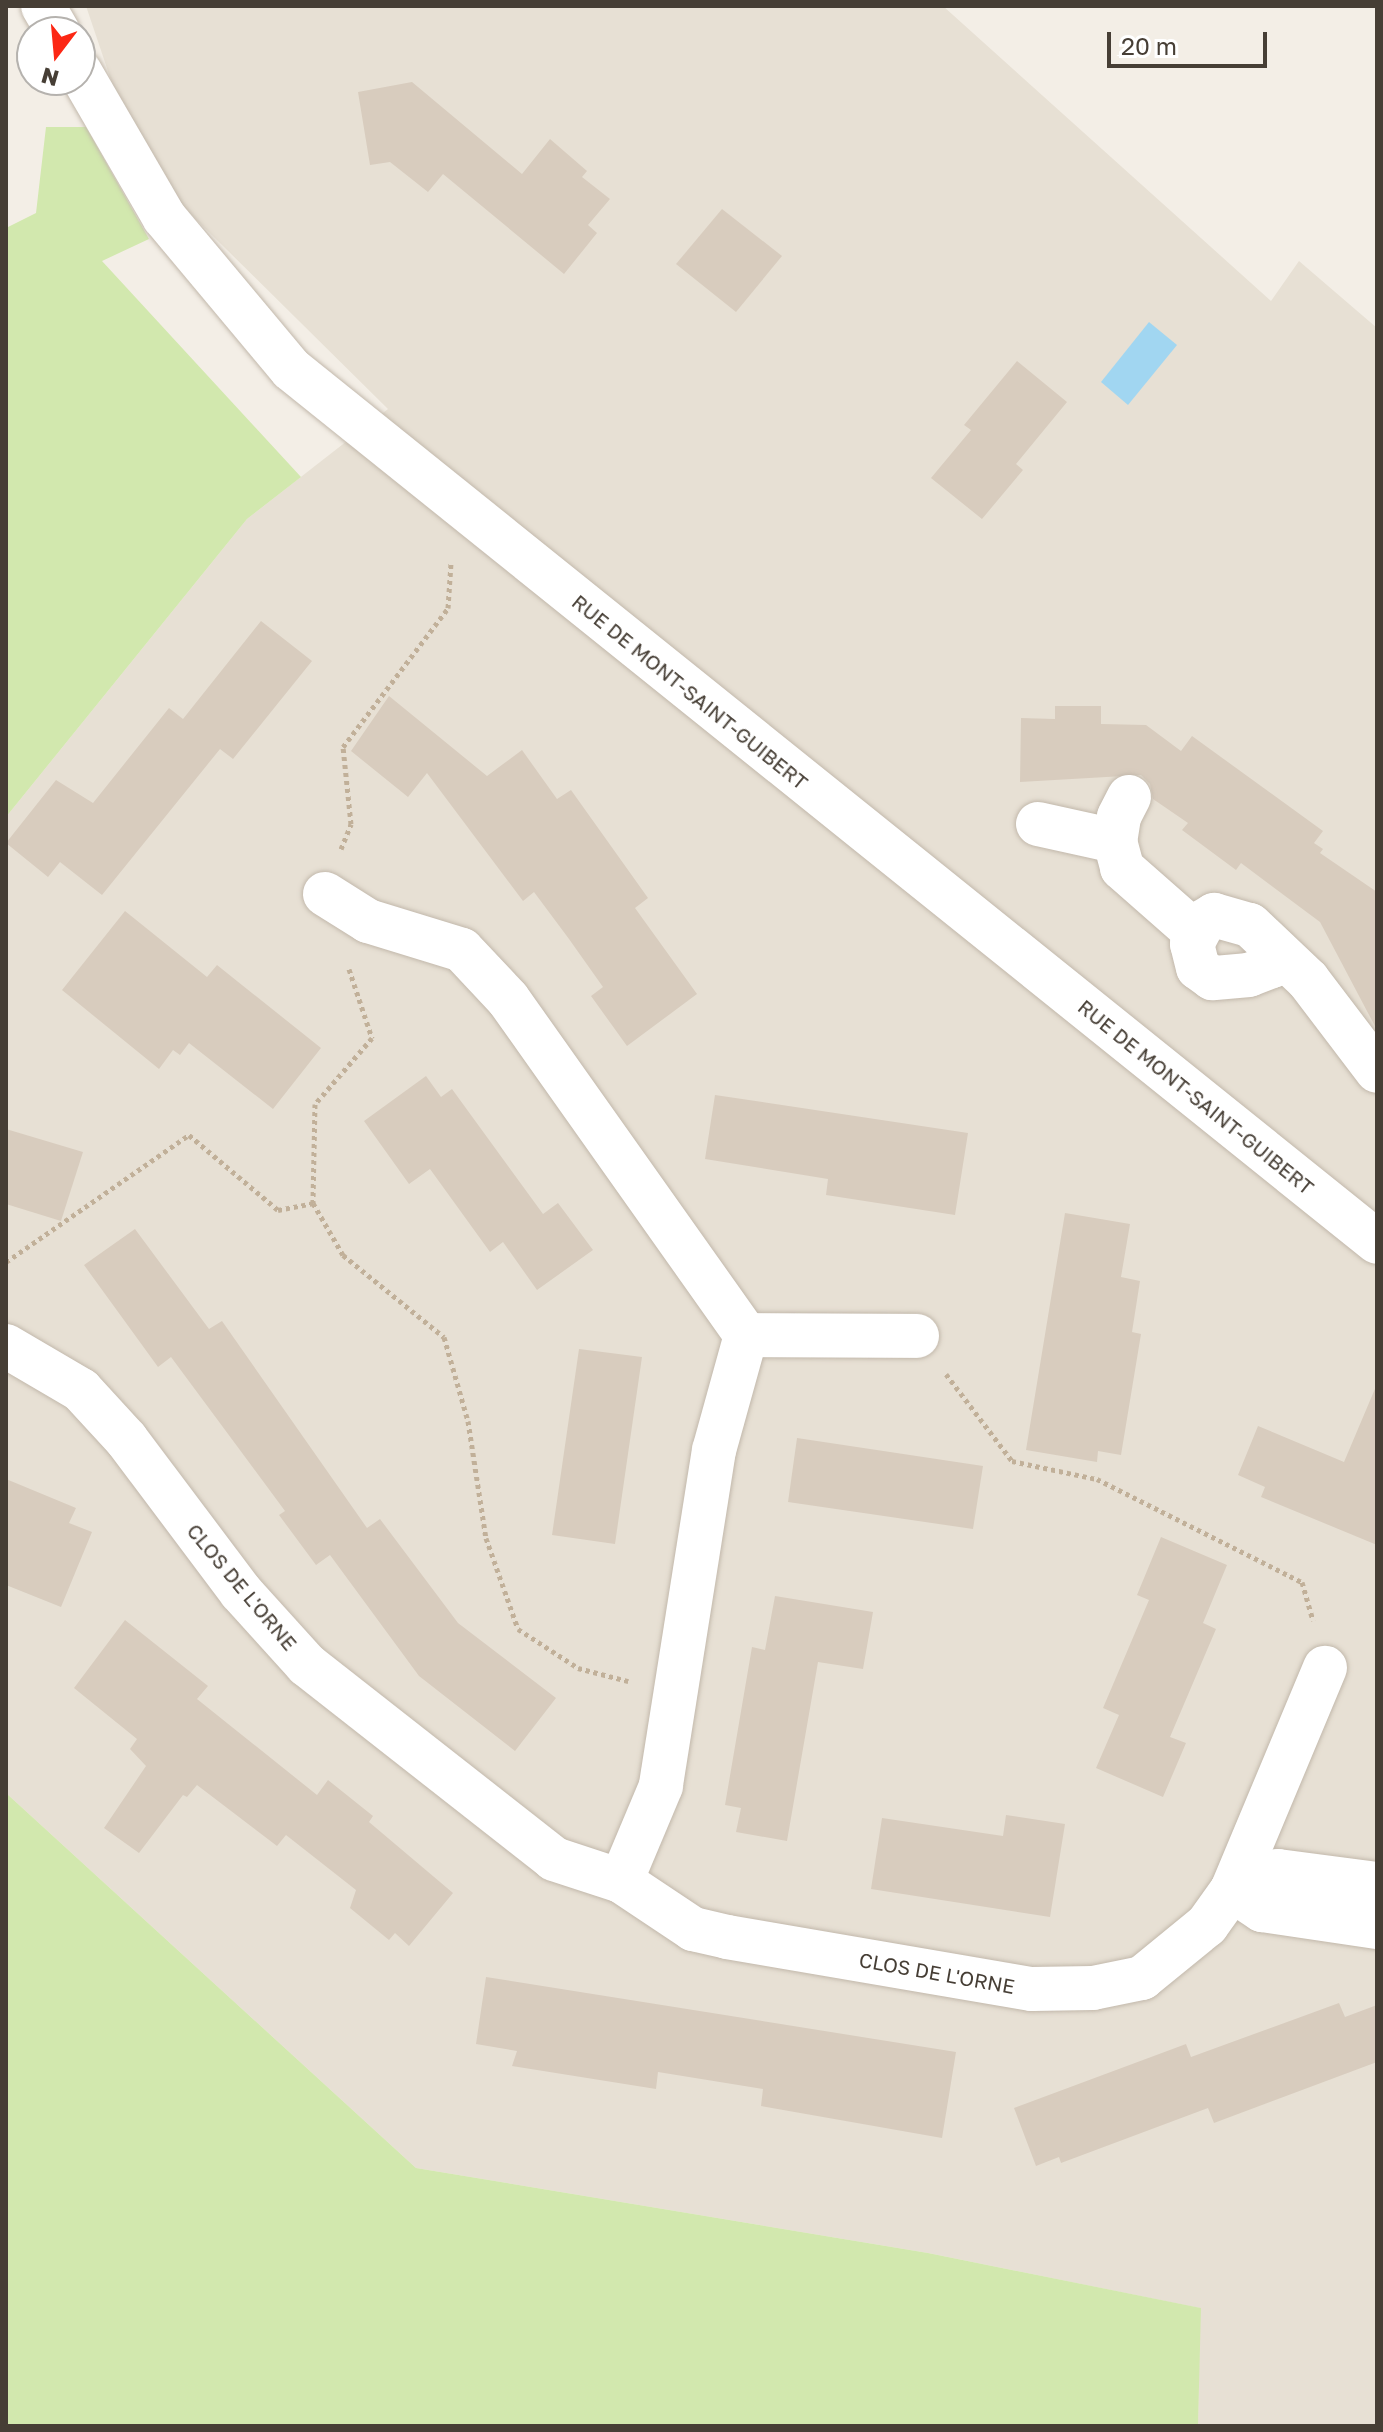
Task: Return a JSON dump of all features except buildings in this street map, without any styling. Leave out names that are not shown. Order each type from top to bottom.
[{"type":"street","name":"RUE DE MONT-SAINT-GUIBERT","points":[[94,96],[164,217],[253,327],[351,421],[1377,1242]]},
{"type":"street","points":[[1129,797],[1115,841],[1122,868],[1196,933],[1194,958],[1198,968],[1212,978],[1249,975],[1272,966],[1279,954],[1308,980],[1377,1071]]},
{"type":"street","points":[[1038,824],[1115,841]]},
{"type":"street","points":[[325,894],[368,921],[462,950],[508,999],[746,1335]]},
{"type":"street","points":[[746,1335],[917,1336]]},
{"type":"street","points":[[621,1881],[661,1786],[714,1450],[746,1335]]},
{"type":"street","name":"CLOS DE L'ORNE","points":[[6,1346],[81,1390],[126,1439],[241,1592],[307,1665],[554,1859],[621,1881],[659,1910],[705,1932],[1032,1989],[1093,1988],[1142,1978],[1207,1925],[1232,1890],[1325,1668]]},
{"type":"street","points":[[1232,1890],[1278,1871],[1377,1884]]},
{"type":"street","points":[[1232,1890],[1262,1910],[1377,1927]]},
{"type":"path","points":[[325,894],[351,824],[343,747],[448,608],[448,568],[481,525]]},
{"type":"path","points":[[348,966],[372,1038],[315,1104],[313,1203],[343,1255],[444,1337],[468,1421],[486,1538],[518,1629],[578,1668],[676,1688]]},
{"type":"path","points":[[6,1262],[189,1135],[278,1210],[313,1203]]},
{"type":"path","points":[[917,1336],[1012,1461],[1097,1479],[1302,1582],[1325,1668]]},
{"type":"shaded area","points":[[86,6],[943,6],[1271,301],[1299,261],[1377,328],[1377,2426],[1198,2426],[1200,2308],[928,2253],[416,2168],[6,1793],[6,817],[247,519],[388,409],[139,163],[96,36],[96,16],[89,16]]},
{"type":"green space","points":[[46,127],[86,127],[149,239],[102,261],[301,477],[247,519],[6,817],[6,228],[36,213]]},
{"type":"green space","points":[[6,1793],[416,2168],[928,2253],[1201,2308],[1198,2426],[6,2426]]},
{"type":"water","points":[[1149,322],[1177,345],[1128,405],[1101,382]]}]
